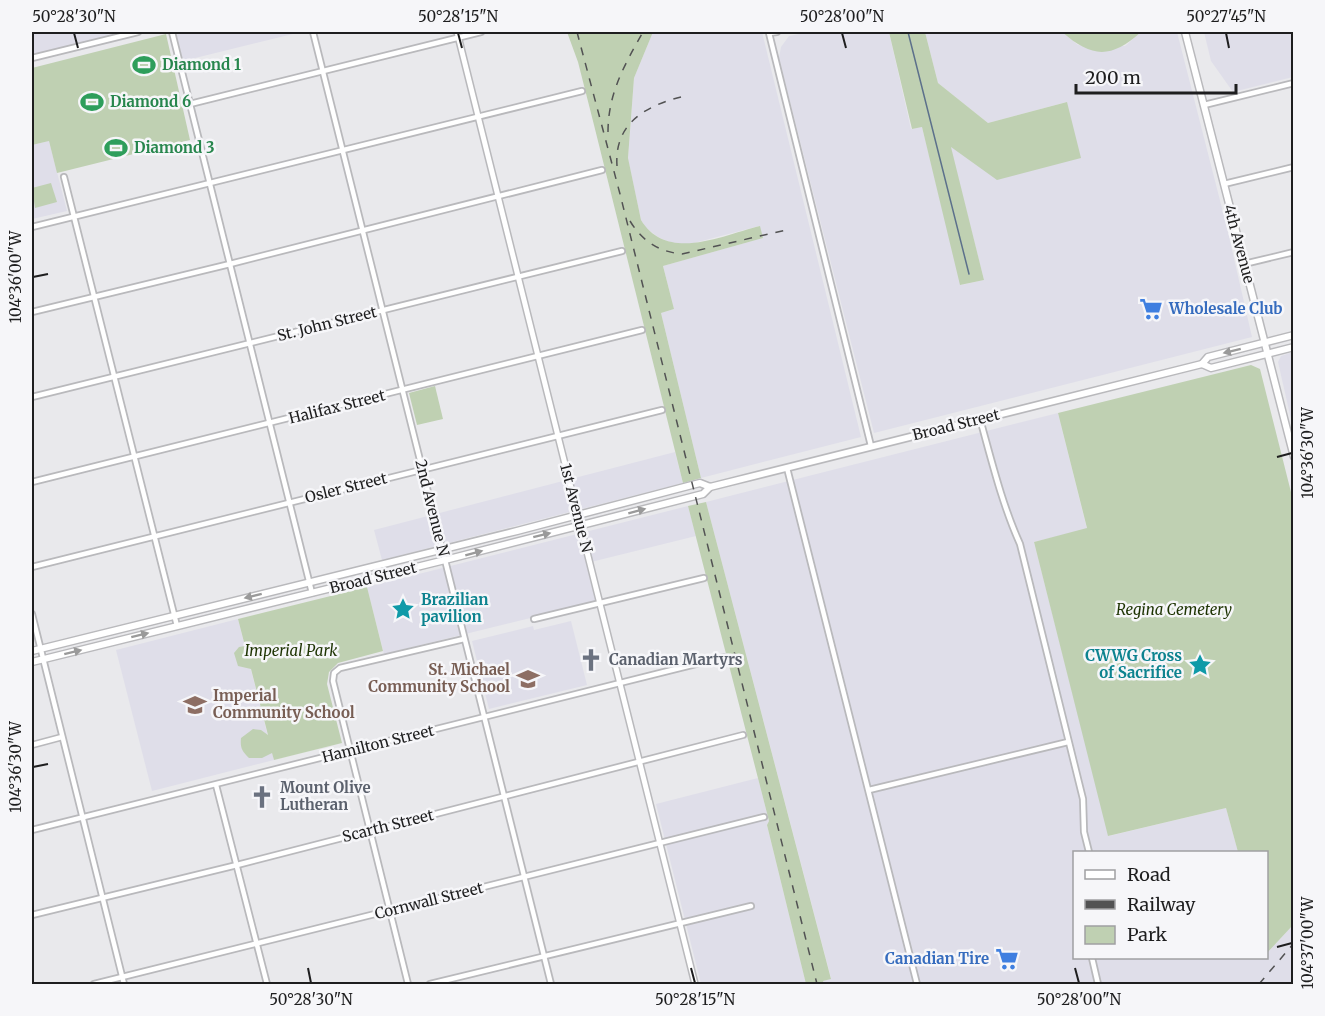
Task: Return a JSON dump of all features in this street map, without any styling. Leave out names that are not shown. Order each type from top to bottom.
[{"type":"main road","name":"4th Avenue","points":[[1185,32],[1293,457]]},
{"type":"main road","name":"Broad Street","points":[[32,662],[580,526],[703,494],[710,487],[1202,364],[1208,357],[1293,335]]},
{"type":"main road","name":"Broad Street","points":[[1202,364],[1210,368],[1293,347]]},
{"type":"main road","name":"Broad Street","points":[[32,651],[442,550],[700,483],[710,487]]},
{"type":"street","points":[[32,58],[138,32]]},
{"type":"street","points":[[172,32],[312,593]]},
{"type":"street","name":"2nd Avenue N","points":[[313,32],[551,984]]},
{"type":"street","points":[[190,104],[458,34],[481,32]]},
{"type":"street","points":[[777,32],[769,33],[871,446]]},
{"type":"street","name":"1st Avenue N","points":[[458,34],[695,984]]},
{"type":"street","points":[[1204,105],[1293,83]]},
{"type":"street","points":[[32,227],[582,91]]},
{"type":"street","points":[[1224,184],[1293,167]]},
{"type":"street","points":[[32,312],[602,170]]},
{"type":"street","points":[[64,177],[177,626]]},
{"type":"street","name":"St. John Street","points":[[32,397],[622,251]]},
{"type":"street","points":[[1244,264],[1293,252]]},
{"type":"street","name":"Halifax Street","points":[[32,482],[642,330]]},
{"type":"street","name":"Osler Street","points":[[32,567],[662,410]]},
{"type":"street","points":[[980,419],[1000,492],[1020,544],[1083,800],[1084,832],[1089,851]]},
{"type":"street","points":[[786,468],[917,984]]},
{"type":"street","points":[[534,620],[704,578]]},
{"type":"street","points":[[32,614],[124,984]]},
{"type":"street","points":[[408,984],[333,681],[333,673],[340,668],[464,639]]},
{"type":"street","name":"Hamilton Street","points":[[32,830],[724,657]]},
{"type":"street","name":"Scarth Street","points":[[32,915],[237,865],[743,735]]},
{"type":"street","points":[[32,745],[62,737]]},
{"type":"street","points":[[869,790],[1068,742]]},
{"type":"street","points":[[216,785],[267,984]]},
{"type":"street","name":"Cornwall Street","points":[[94,984],[764,817]]},
{"type":"street","points":[[430,984],[751,906]]},
{"type":"street","points":[[1092,959],[1098,984]]},
{"type":"shaded area","points":[[32,32],[125,32],[32,55]]},
{"type":"shaded area","points":[[176,32],[301,32],[183,61]]},
{"type":"shaded area","points":[[653,32],[762,32],[861,437],[701,478],[661,313],[674,309],[663,266],[763,238],[759,226],[690,244],[673,244],[646,228],[641,220],[628,159],[634,78]]},
{"type":"shaded area","points":[[809,32],[889,32],[911,129],[922,127],[961,285],[984,280],[950,146],[1067,102],[988,123],[938,83],[925,32],[1062,32],[1078,45],[1125,46],[1141,32],[1177,32],[1252,337],[874,433],[779,58],[781,47],[789,36]]},
{"type":"shaded area","points":[[1204,32],[1293,32],[1293,77],[1233,92],[1211,61]]},
{"type":"shaded area","points":[[49,141],[67,211],[32,219],[32,145]]},
{"type":"shaded area","points":[[1294,352],[1293,428],[1278,362],[1281,356]]},
{"type":"shaded area","points":[[1058,413],[1087,529],[1034,542],[1109,836],[1226,808],[1238,851],[1073,851],[1073,959],[1268,959],[1268,952],[1293,925],[1293,984],[824,984],[823,981],[831,978],[706,502]]},
{"type":"shaded area","points":[[675,452],[683,483],[382,560],[374,530]]},
{"type":"shaded area","points":[[688,506],[696,536],[587,563],[596,602],[384,654],[367,587]]},
{"type":"shaded area","name":"Imperial Community School","points":[[238,619],[274,760],[152,791],[116,650]]},
{"type":"shaded area","points":[[571,621],[587,685],[489,709],[472,641],[533,626],[534,630]]},
{"type":"shaded area","points":[[758,778],[769,821],[767,825],[806,984],[701,984],[656,804]]},
{"type":"green space","points":[[567,32],[653,32],[634,78],[628,158],[641,220],[652,233],[665,240],[680,243],[696,242],[760,226],[763,238],[663,266],[674,309],[661,313],[701,478],[683,483],[578,62]]},
{"type":"green space","points":[[889,32],[925,32],[938,83],[988,123],[1067,102],[1081,158],[997,180],[951,147],[984,280],[960,285],[922,127],[912,129]]},
{"type":"green space","points":[[1062,32],[1141,32],[1120,47],[1102,52],[1083,47]]},
{"type":"green space","points":[[166,34],[190,140],[57,173],[49,141],[32,145],[32,68]]},
{"type":"green space","points":[[51,183],[57,202],[35,208],[32,188]]},
{"type":"green space","name":"Regina Cemetery","points":[[1251,365],[1260,369],[1294,504],[1293,925],[1268,952],[1268,851],[1238,851],[1226,808],[1108,836],[1034,542],[1087,528],[1058,413]]},
{"type":"green space","points":[[435,386],[443,419],[417,425],[409,393]]},
{"type":"green space","points":[[706,502],[831,979],[823,981],[824,984],[806,984],[767,825],[769,821],[688,506]]},
{"type":"green space","name":"Imperial Park","points":[[367,587],[383,651],[338,663],[329,672],[327,684],[342,743],[274,760],[272,753],[262,758],[249,758],[242,749],[241,738],[253,729],[261,730],[268,735],[251,669],[238,666],[234,653],[239,647],[245,646],[238,619]]},
{"type":"waterway","points":[[908,32],[969,274]]},
{"type":"railway","points":[[577,32],[620,194],[817,984]]},
{"type":"railway","points":[[608,132],[614,92],[624,67],[643,32]]},
{"type":"railway","points":[[617,166],[617,151],[621,139],[626,128],[634,119],[655,106],[681,97]]},
{"type":"railway","points":[[630,221],[652,244],[666,251],[682,254],[786,230]]},
{"type":"railway","points":[[1259,984],[1294,943]]},
{"type":"place","name":"Diamond 1","points":[[144,65]]},
{"type":"place","name":"Diamond 6","points":[[92,102]]},
{"type":"place","name":"Diamond 3","points":[[116,148]]},
{"type":"place","name":"Wholesale Club","points":[[1151,309]]},
{"type":"place","name":"Brazilian pavilion","points":[[403,609]]},
{"type":"place","name":"Canadian Martyrs","points":[[591,660]]},
{"type":"place","name":"CWWG Cross of Sacrifice","points":[[1200,665]]},
{"type":"place","name":"St. Michael Community School","points":[[528,679]]},
{"type":"place","name":"Imperial Community School","points":[[195,705]]},
{"type":"place","name":"Mount Olive Lutheran","points":[[262,797]]},
{"type":"place","name":"Canadian Tire","points":[[1007,959]]}]
